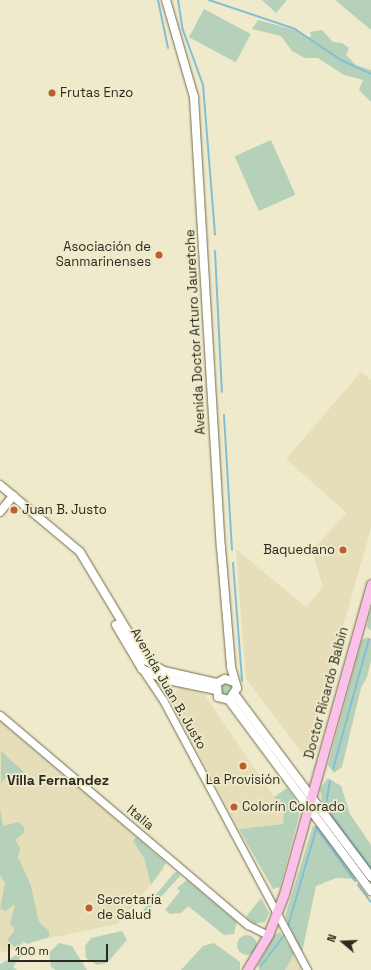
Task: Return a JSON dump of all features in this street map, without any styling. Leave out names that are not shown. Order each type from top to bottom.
[{"type":"main road","name":"Avenida Doctor Arturo Jauretche","points":[[166,0],[194,97],[221,547],[231,667],[234,682],[232,697]]},
{"type":"main road","name":"Avenida Juan B. Justo","points":[[0,485],[80,552],[140,654],[156,668],[216,687]]},
{"type":"main road","points":[[0,512],[14,496]]},
{"type":"main road","name":"Avenida Juan B. Justo","points":[[14,496],[76,554],[142,669]]},
{"type":"main road","name":"Doctor Ricardo Balbín","points":[[247,970],[268,935],[277,913],[309,809],[371,584]]},
{"type":"main road","points":[[216,687],[225,679],[231,667]]},
{"type":"main road","points":[[142,669],[158,677],[216,687]]},
{"type":"main road","points":[[225,679],[234,682]]},
{"type":"main road","points":[[216,687],[218,697],[232,697]]},
{"type":"main road","points":[[232,697],[312,797],[371,877]]},
{"type":"main road","points":[[232,697],[309,809],[371,891]]},
{"type":"street","name":"Avenida Juan B. Justo","points":[[142,669],[163,700],[307,970]]},
{"type":"street","name":"Italia","points":[[0,715],[248,925],[268,935]]},
{"type":"shaded area","points":[[361,372],[371,380],[371,528],[307,753],[303,754],[246,679],[236,549],[306,607],[323,587],[312,550],[347,513],[286,459]]},
{"type":"shaded area","points":[[182,688],[204,694],[284,812],[283,824],[239,829],[169,696]]},
{"type":"shaded area","points":[[0,721],[165,861],[164,869],[117,924],[26,943],[4,953],[0,950]]},
{"type":"shaded area","points":[[293,954],[301,970],[283,970]]},
{"type":"green space","points":[[262,0],[287,0],[276,13]]},
{"type":"green space","points":[[335,0],[371,0],[371,30]]},
{"type":"green space","points":[[204,9],[251,34],[236,62],[189,37]]},
{"type":"green space","points":[[258,20],[298,31],[308,38],[311,36],[310,32],[322,30],[333,42],[342,43],[349,48],[346,55],[356,65],[371,70],[371,102],[359,90],[363,80],[344,75],[318,58],[305,58],[292,51],[281,36],[252,29]]},
{"type":"green space","points":[[271,140],[295,195],[259,211],[234,156]]},
{"type":"green space","points":[[371,608],[371,631],[367,627]]},
{"type":"green space","points":[[367,637],[371,639],[371,660],[367,677],[361,688],[342,767],[334,773],[328,765],[362,640]]},
{"type":"green space","points":[[224,683],[228,683],[232,689],[228,695],[224,695],[220,691],[220,687]]},
{"type":"green space","points":[[1,751],[24,772],[14,778],[9,775],[1,783]]},
{"type":"green space","points":[[328,778],[341,786],[350,814],[371,845],[371,871],[323,808],[320,789]]},
{"type":"green space","points":[[287,788],[298,803],[299,816],[280,887],[273,889],[239,829],[283,824],[284,812],[274,797]]},
{"type":"green space","points":[[0,809],[3,826],[19,822],[24,827],[24,833],[15,840],[20,848],[18,857],[31,886],[39,922],[49,931],[49,937],[27,944],[24,941],[16,948],[7,940],[15,930],[10,923],[15,904],[6,911],[0,909],[5,883],[0,875]]},
{"type":"green space","points":[[313,826],[318,826],[358,879],[336,878],[316,886],[302,953],[285,916]]},
{"type":"green space","points":[[136,837],[166,863],[151,885],[144,858],[133,841]]},
{"type":"green space","points":[[178,872],[180,876],[143,917],[143,910],[174,873]]},
{"type":"green space","points":[[187,880],[237,922],[234,934],[224,935],[188,906],[181,913],[170,914],[165,910],[180,891],[177,888]]},
{"type":"green space","points":[[261,898],[269,913],[265,922],[254,924],[246,917]]},
{"type":"green space","points":[[122,931],[127,940],[107,963],[97,965],[86,958],[85,946],[91,938]]},
{"type":"green space","points":[[280,932],[294,954],[285,970],[259,970],[258,965],[274,935]]},
{"type":"green space","points":[[247,935],[254,938],[257,945],[254,952],[247,955],[240,952],[237,945],[240,938]]},
{"type":"green space","points":[[59,943],[72,946],[87,970],[56,970],[51,967],[49,953]]},
{"type":"green space","points":[[214,943],[240,962],[240,970],[181,970],[203,946]]},
{"type":"green space","points":[[20,953],[23,954],[13,967],[17,970],[0,970],[0,964]]},
{"type":"waterway","points":[[158,0],[168,48]]},
{"type":"waterway","points":[[178,0],[183,30],[203,85],[215,235]]},
{"type":"waterway","points":[[209,0],[295,29],[341,60],[371,74]]},
{"type":"waterway","points":[[215,251],[222,392]]},
{"type":"waterway","points":[[224,415],[232,550]]},
{"type":"waterway","points":[[233,563],[242,681]]},
{"type":"waterway","points":[[333,769],[369,639]]},
{"type":"waterway","points":[[330,781],[326,803],[329,812],[371,868]]},
{"type":"waterway","points":[[288,926],[317,826]]},
{"type":"waterway","points":[[318,830],[355,881]]},
{"type":"waterway","points":[[358,885],[371,902]]},
{"type":"waterway","points":[[261,966],[284,936]]},
{"type":"place","name":"Frutas Enzo","points":[[52,93]]},
{"type":"place","name":"Asociación de Sanmarinenses","points":[[159,255]]},
{"type":"place","name":"Juan B. Justo","points":[[14,510]]},
{"type":"place","name":"Baquedano","points":[[343,550]]},
{"type":"place","name":"La Provisión","points":[[243,766]]},
{"type":"place","name":"Colorín Colorado","points":[[234,807]]},
{"type":"place","name":"Secretaría de Salud","points":[[89,908]]},
{"type":"district","name":"Villa Fernandez","points":[[58,780]]}]
